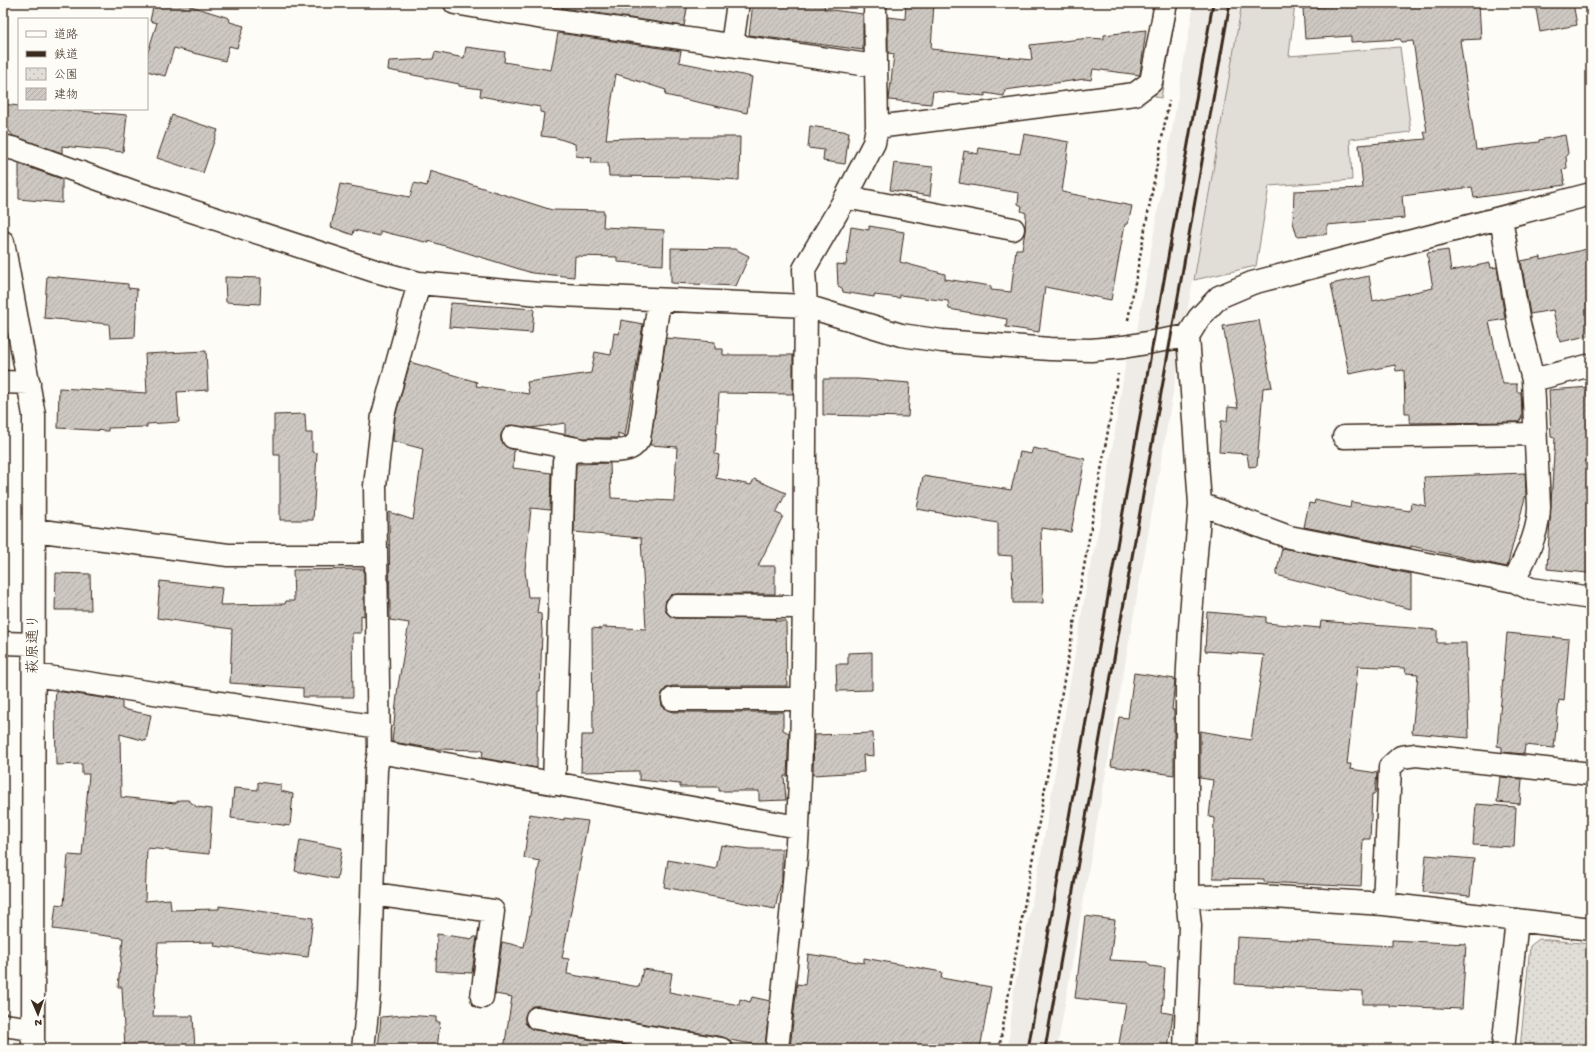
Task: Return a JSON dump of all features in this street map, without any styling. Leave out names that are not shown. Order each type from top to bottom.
[{"type":"street","points":[[455,3],[551,19],[875,66]]},
{"type":"street","points":[[732,45],[738,3]]},
{"type":"street","points":[[777,1049],[792,918],[798,827],[803,607],[806,306],[804,269],[846,197],[874,143],[877,127],[875,3]]},
{"type":"street","points":[[877,127],[1135,94],[1151,82],[1166,3]]},
{"type":"street","points":[[3,146],[140,194],[418,283],[539,294],[659,301],[806,306],[901,335],[942,341],[1050,349],[1091,350],[1123,347],[1188,336]]},
{"type":"street","points":[[1185,1049],[1190,926],[1187,897],[1187,688],[1190,627],[1200,504],[1188,336],[1199,318],[1219,297],[1252,283],[1591,194]]},
{"type":"street","points":[[846,197],[1014,229]]},
{"type":"street","points":[[1501,218],[1518,317],[1532,380],[1539,521],[1536,535],[1514,581]]},
{"type":"street","name":"萩原通り","points":[[3,242],[34,415],[33,1039]]},
{"type":"street","points":[[363,1049],[369,994],[376,769],[379,752],[375,486],[383,415],[418,283]]},
{"type":"street","points":[[513,437],[578,449],[624,450],[632,447],[639,439],[659,301]]},
{"type":"street","points":[[1532,380],[1591,365]]},
{"type":"street","points":[[3,382],[29,383]]},
{"type":"street","points":[[1344,437],[1535,434]]},
{"type":"street","points":[[554,784],[564,461],[569,452],[578,449]]},
{"type":"street","points":[[1200,504],[1289,537],[1514,581],[1531,589],[1591,598]]},
{"type":"street","points":[[34,530],[228,555],[376,555]]},
{"type":"street","points":[[676,606],[803,607]]},
{"type":"street","points":[[3,644],[34,644]]},
{"type":"street","points":[[34,675],[379,727]]},
{"type":"street","points":[[673,699],[802,699]]},
{"type":"street","points":[[379,752],[798,827]]},
{"type":"street","points":[[1384,904],[1390,767],[1401,757],[1416,755],[1591,774]]},
{"type":"street","points":[[373,894],[493,911],[482,996]]},
{"type":"street","points":[[1187,897],[1259,896],[1384,904],[1591,929]]},
{"type":"street","points":[[1503,1049],[1517,920]]},
{"type":"street","points":[[537,1018],[721,1049]]},
{"type":"street","points":[[3,1025],[33,1039]]},
{"type":"path","points":[[1000,1049],[1123,347],[1170,97]]},
{"type":"shaded area","points":[[1194,3],[1242,3],[1057,1049],[1008,1049],[1014,990],[1040,861],[1087,583],[1102,513],[1126,360],[1132,359]]},
{"type":"green space","points":[[1171,3],[1178,3],[1161,98],[1156,97],[1154,94]]},
{"type":"green space","points":[[1242,3],[1295,3],[1289,56],[1400,47],[1411,132],[1350,139],[1352,180],[1269,186],[1256,266],[1194,280]]},
{"type":"green space","points":[[1539,939],[1591,944],[1591,1049],[1520,1049],[1530,946]]},
{"type":"building","points":[[154,3],[181,3],[229,18],[230,22],[244,26],[237,48],[229,46],[225,61],[174,48],[165,76],[148,71],[148,52],[157,23],[150,21]]},
{"type":"building","points":[[563,3],[688,3],[684,26],[562,8]]},
{"type":"building","points":[[753,3],[825,3],[824,9],[863,14],[863,50],[749,35]]},
{"type":"building","points":[[906,3],[934,3],[931,49],[1032,60],[1030,45],[1089,38],[1104,39],[1104,35],[1146,30],[1140,75],[1093,69],[1091,80],[1085,79],[1005,90],[1004,96],[985,93],[985,96],[933,91],[931,104],[889,100],[894,54],[888,53],[888,17],[905,19]]},
{"type":"building","points":[[1403,3],[1453,3],[1453,6],[1479,4],[1481,39],[1460,40],[1476,150],[1539,142],[1539,140],[1565,135],[1568,153],[1566,156],[1567,168],[1562,170],[1565,185],[1474,198],[1472,187],[1402,196],[1404,218],[1327,225],[1327,234],[1297,236],[1293,222],[1294,191],[1363,188],[1359,145],[1426,139],[1424,132],[1427,132],[1413,41],[1402,42],[1400,39],[1351,42],[1351,36],[1305,39],[1303,8],[1369,4],[1370,8]]},
{"type":"building","points":[[1535,3],[1573,3],[1577,25],[1540,32]]},
{"type":"building","points":[[558,33],[681,51],[679,62],[752,77],[747,113],[665,95],[666,90],[616,74],[606,139],[654,137],[740,137],[739,180],[698,177],[609,176],[608,163],[591,163],[592,158],[576,156],[575,144],[557,138],[541,136],[544,113],[540,112],[540,107],[480,96],[481,89],[459,86],[459,84],[388,70],[389,61],[433,59],[435,52],[464,58],[466,47],[505,52],[504,62],[551,70]]},
{"type":"building","points":[[3,104],[18,106],[18,110],[67,110],[127,115],[123,152],[62,146],[62,153],[13,136],[3,123]]},
{"type":"building","points":[[172,115],[218,130],[203,173],[157,158]]},
{"type":"building","points":[[810,126],[849,132],[845,164],[823,161],[824,150],[808,148]]},
{"type":"building","points":[[1024,134],[1069,142],[1062,192],[1132,206],[1128,224],[1125,224],[1111,300],[1045,287],[1039,332],[1006,327],[1007,319],[949,309],[948,301],[900,295],[900,298],[874,295],[874,297],[843,292],[842,288],[838,286],[837,264],[846,265],[851,227],[869,230],[869,226],[904,232],[900,262],[945,274],[945,279],[991,286],[991,290],[1011,292],[1016,249],[1022,249],[1025,231],[1026,213],[1021,211],[1022,206],[1018,204],[1019,193],[959,183],[964,151],[978,154],[979,148],[1020,154]]},
{"type":"building","points":[[894,163],[933,167],[930,196],[890,190]]},
{"type":"building","points":[[19,164],[62,179],[62,203],[19,199]]},
{"type":"building","points":[[430,171],[552,210],[604,211],[603,227],[664,230],[663,265],[617,262],[617,257],[575,256],[574,277],[532,273],[429,241],[429,243],[380,231],[380,236],[354,230],[353,235],[331,227],[340,184],[410,197],[414,183],[427,186]]},
{"type":"building","points":[[671,248],[735,249],[749,256],[736,286],[671,283]]},
{"type":"building","points":[[1591,248],[1591,335],[1560,342],[1553,310],[1530,314],[1521,261],[1541,257],[1541,260]]},
{"type":"building","points":[[1448,250],[1451,271],[1490,263],[1491,268],[1497,267],[1505,319],[1489,322],[1503,384],[1517,384],[1517,392],[1521,392],[1522,417],[1519,422],[1410,423],[1410,413],[1405,413],[1404,370],[1396,371],[1395,365],[1349,374],[1331,284],[1369,276],[1373,301],[1433,288],[1427,253]]},
{"type":"building","points":[[47,276],[128,284],[128,288],[137,289],[135,337],[110,338],[109,324],[44,318]]},
{"type":"building","points":[[225,277],[261,278],[260,304],[226,302]]},
{"type":"building","points":[[451,303],[534,309],[532,333],[449,327]]},
{"type":"building","points":[[621,320],[643,324],[625,436],[618,433],[618,438],[583,438],[565,434],[565,423],[531,428],[509,425],[501,434],[501,441],[505,446],[514,450],[513,468],[551,473],[550,510],[531,508],[525,570],[528,597],[539,597],[537,613],[541,614],[542,632],[540,691],[538,691],[537,768],[482,758],[483,750],[437,749],[392,742],[398,686],[409,623],[390,620],[389,512],[413,520],[423,449],[393,441],[395,417],[410,362],[477,382],[476,386],[529,394],[527,382],[591,373],[595,352],[611,355],[614,333],[619,334]]},
{"type":"building","points":[[1259,320],[1272,387],[1263,388],[1257,466],[1249,467],[1247,454],[1219,452],[1221,421],[1227,421],[1228,407],[1238,408],[1223,326]]},
{"type":"building","points":[[666,338],[715,342],[715,349],[723,349],[723,355],[793,355],[793,394],[719,393],[715,454],[719,455],[716,478],[751,485],[754,479],[786,493],[776,513],[783,516],[758,566],[775,566],[775,594],[677,594],[671,595],[666,600],[665,606],[666,612],[671,617],[677,618],[775,619],[775,621],[786,621],[787,686],[673,686],[666,688],[662,693],[661,699],[662,706],[673,712],[783,712],[783,730],[789,733],[787,776],[784,776],[786,800],[759,801],[759,791],[719,791],[719,787],[680,787],[680,784],[639,780],[639,771],[581,772],[582,735],[593,735],[592,628],[602,629],[603,627],[646,629],[641,538],[574,532],[576,464],[610,463],[611,498],[674,501],[677,447],[650,445]]},
{"type":"building","points":[[206,351],[208,390],[177,392],[179,422],[147,424],[147,427],[108,428],[108,431],[58,428],[59,388],[147,393],[145,354]]},
{"type":"building","points":[[823,379],[858,379],[910,383],[908,417],[823,415]]},
{"type":"building","points":[[1591,387],[1591,537],[1588,573],[1547,569],[1555,438],[1551,437],[1549,390]]},
{"type":"building","points":[[305,414],[306,433],[312,433],[312,452],[317,453],[313,520],[280,520],[280,455],[274,455],[274,415]]},
{"type":"building","points":[[1033,448],[1085,459],[1071,532],[1041,528],[1043,603],[1013,603],[1012,556],[998,555],[998,523],[917,509],[923,476],[1011,490],[1020,452],[1031,454]]},
{"type":"building","points":[[1525,473],[1526,494],[1507,567],[1411,546],[1411,548],[1304,527],[1309,503],[1314,504],[1315,500],[1350,508],[1351,502],[1410,511],[1411,503],[1426,506],[1424,477]]},
{"type":"building","points":[[1282,548],[1411,574],[1411,609],[1276,575]]},
{"type":"building","points":[[364,569],[364,616],[361,615],[361,633],[352,633],[353,697],[303,697],[303,688],[230,683],[232,629],[157,618],[160,581],[222,588],[220,605],[285,604],[286,601],[294,601],[293,570]]},
{"type":"building","points":[[56,573],[90,574],[91,610],[55,610]]},
{"type":"building","points":[[1207,612],[1266,617],[1266,623],[1320,628],[1321,621],[1437,630],[1437,643],[1466,643],[1469,738],[1412,733],[1418,674],[1406,673],[1405,668],[1358,666],[1347,764],[1351,764],[1350,769],[1377,773],[1375,794],[1372,794],[1370,839],[1363,839],[1361,887],[1264,882],[1264,879],[1213,878],[1214,818],[1209,817],[1213,780],[1200,778],[1200,731],[1251,740],[1264,655],[1205,651]]},
{"type":"building","points":[[1507,633],[1569,639],[1564,701],[1559,700],[1554,748],[1525,745],[1524,754],[1502,752],[1502,747],[1497,746]]},
{"type":"building","points":[[872,652],[872,690],[837,691],[836,664],[848,664],[848,653]]},
{"type":"building","points":[[1134,673],[1175,679],[1172,710],[1174,710],[1174,775],[1111,766],[1119,717],[1128,718]]},
{"type":"building","points":[[56,691],[122,701],[122,709],[151,715],[146,741],[120,734],[121,797],[175,803],[180,800],[188,800],[197,807],[212,809],[209,854],[147,848],[145,901],[170,899],[171,910],[219,909],[219,906],[313,918],[308,957],[214,946],[215,942],[158,943],[153,1016],[193,1016],[195,1049],[125,1049],[122,987],[118,987],[123,938],[53,929],[56,904],[64,905],[68,855],[82,856],[89,774],[82,774],[82,764],[56,765]]},
{"type":"building","points":[[873,733],[874,756],[863,755],[864,772],[813,775],[814,735]]},
{"type":"building","points":[[1500,777],[1522,779],[1520,804],[1497,802]]},
{"type":"building","points":[[258,782],[281,785],[281,791],[293,794],[290,826],[231,818],[234,788],[258,790]]},
{"type":"building","points":[[1476,804],[1516,807],[1514,847],[1473,845]]},
{"type":"building","points":[[530,814],[564,820],[564,818],[588,821],[562,958],[569,959],[567,974],[639,987],[643,969],[672,973],[669,992],[739,1005],[740,999],[750,1002],[752,997],[770,1001],[765,1046],[729,1040],[723,1037],[532,1006],[525,1016],[525,1023],[535,1030],[646,1049],[504,1049],[512,997],[495,994],[502,942],[524,947],[540,861],[524,858]]},
{"type":"building","points":[[300,840],[342,848],[337,879],[295,871]]},
{"type":"building","points":[[721,845],[749,849],[782,849],[782,879],[775,909],[664,887],[668,860],[716,869]]},
{"type":"building","points":[[1426,855],[1474,859],[1470,896],[1423,892]]},
{"type":"building","points":[[1085,916],[1115,920],[1110,960],[1147,962],[1150,966],[1165,968],[1162,1012],[1173,1014],[1168,1049],[1118,1049],[1126,1004],[1075,998]]},
{"type":"building","points":[[437,934],[473,939],[474,937],[477,937],[472,973],[436,971]]},
{"type":"building","points":[[1237,937],[1392,946],[1392,940],[1466,944],[1462,1009],[1389,1006],[1389,1004],[1363,1004],[1363,991],[1235,984]]},
{"type":"building","points":[[808,954],[864,963],[864,958],[942,972],[941,978],[991,987],[980,1049],[790,1049],[797,984],[805,985]]},
{"type":"building","points":[[403,1015],[436,1017],[436,1022],[440,1022],[437,1049],[378,1049],[381,1017]]},
{"type":"railway","points":[[1028,1049],[1213,3]]},
{"type":"railway","points":[[1045,1049],[1230,3]]}]
